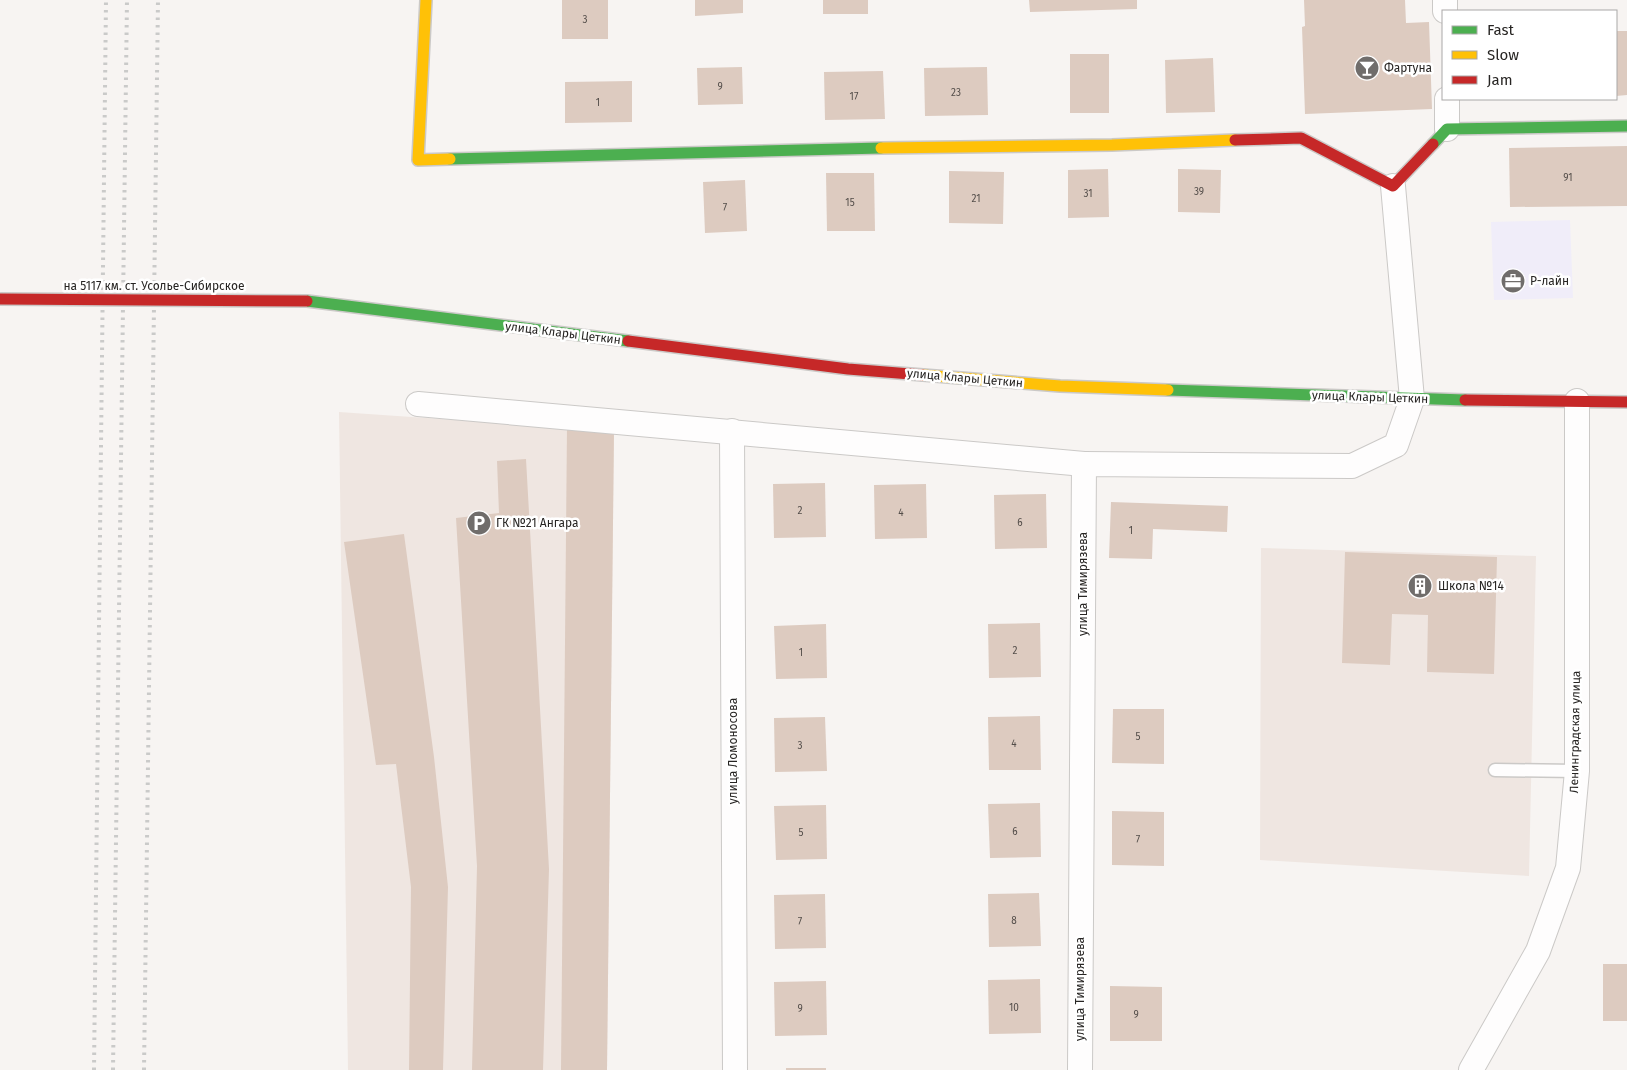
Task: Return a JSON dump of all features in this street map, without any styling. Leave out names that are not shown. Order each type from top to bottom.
[{"type":"street","points":[[426,0],[418,160],[744,150],[1112,145],[1301,138],[1393,186]]},
{"type":"street","points":[[418,404],[1084,464],[1352,466],[1396,445],[1412,399],[1393,186],[1447,129],[1447,100]]},
{"type":"street","points":[[1447,129],[1627,126]]},
{"type":"street","name":"на 5117 км. ст. Усолье-Сибирское","points":[[0,299],[308,301]]},
{"type":"street","name":"улица Клары Цеткин","points":[[308,301],[848,369],[1060,386],[1412,399],[1627,402]]},
{"type":"street","name":"Ленинградская улица","points":[[1471,1070],[1538,951],[1568,868],[1577,771],[1577,401]]},
{"type":"street","name":"улица Ломоносова","points":[[732,431],[735,1070]]},
{"type":"street","name":"улица Тимирязева","points":[[1080,1070],[1084,464]]},
{"type":"lane","points":[[1495,770],[1577,771]]},
{"type":"shaded area","points":[[1570,220],[1573,298],[1494,300],[1491,222]]},
{"type":"shaded area","points":[[339,412],[614,431],[607,1070],[348,1070]]},
{"type":"shaded area","points":[[1261,548],[1536,556],[1529,876],[1260,860]]},
{"type":"building","points":[[562,0],[608,0],[608,39],[562,39]]},
{"type":"building","points":[[695,0],[743,0],[743,13],[695,16]]},
{"type":"building","points":[[823,0],[868,0],[868,14],[823,14]]},
{"type":"building","points":[[1029,0],[1137,0],[1137,9],[1030,12]]},
{"type":"building","name":"Фартуна","points":[[1304,0],[1405,0],[1406,23],[1429,22],[1432,109],[1305,114],[1302,27],[1305,26]]},
{"type":"building","points":[[1617,31],[1627,31],[1627,95],[1617,96]]},
{"type":"building","points":[[1070,54],[1109,54],[1109,113],[1070,113]]},
{"type":"building","points":[[1213,58],[1215,112],[1166,113],[1165,60]]},
{"type":"building","points":[[742,67],[743,104],[698,105],[697,68]]},
{"type":"building","points":[[987,67],[988,115],[925,116],[924,68]]},
{"type":"building","points":[[883,71],[885,119],[825,120],[824,72]]},
{"type":"building","points":[[632,81],[632,122],[565,123],[565,82]]},
{"type":"building","points":[[1627,146],[1627,206],[1510,207],[1509,148]]},
{"type":"building","points":[[1108,169],[1109,217],[1068,218],[1068,170]]},
{"type":"building","points":[[1178,169],[1221,170],[1220,213],[1178,212]]},
{"type":"building","points":[[949,171],[1004,172],[1003,224],[949,223]]},
{"type":"building","points":[[826,173],[874,173],[875,231],[827,231]]},
{"type":"building","points":[[745,180],[747,231],[705,233],[703,182]]},
{"type":"building","points":[[567,428],[614,431],[607,1070],[561,1070]]},
{"type":"building","points":[[526,459],[549,869],[543,1070],[472,1070],[477,866],[456,518],[499,513],[497,461]]},
{"type":"building","points":[[825,483],[826,537],[774,538],[773,484]]},
{"type":"building","points":[[926,484],[927,538],[875,539],[874,485]]},
{"type":"building","points":[[1046,494],[1047,548],[995,549],[994,495]]},
{"type":"building","points":[[1111,502],[1228,506],[1227,532],[1153,529],[1152,559],[1109,558]]},
{"type":"building","points":[[404,534],[434,757],[448,887],[443,1070],[409,1070],[411,887],[396,764],[376,765],[344,542]]},
{"type":"building","name":"Школа №14","points":[[1345,552],[1497,557],[1494,674],[1427,672],[1428,615],[1392,614],[1390,665],[1342,663]]},
{"type":"building","points":[[1040,623],[1041,677],[989,678],[988,624]]},
{"type":"building","points":[[826,624],[827,678],[776,679],[774,626]]},
{"type":"building","points":[[1113,709],[1164,709],[1164,764],[1112,763]]},
{"type":"building","points":[[1040,716],[1041,770],[989,770],[988,717]]},
{"type":"building","points":[[825,717],[827,771],[775,772],[774,718]]},
{"type":"building","points":[[1040,803],[1041,857],[990,858],[988,804]]},
{"type":"building","points":[[826,805],[827,859],[776,860],[774,806]]},
{"type":"building","points":[[1112,811],[1164,812],[1164,866],[1112,865]]},
{"type":"building","points":[[1039,893],[1041,946],[989,947],[988,894]]},
{"type":"building","points":[[825,894],[826,948],[775,949],[774,895]]},
{"type":"building","points":[[1603,964],[1627,964],[1627,1021],[1603,1021]]},
{"type":"building","points":[[1040,979],[1041,1033],[989,1034],[988,980]]},
{"type":"building","points":[[826,981],[827,1035],[775,1036],[774,982]]},
{"type":"building","points":[[1110,986],[1162,987],[1162,1041],[1110,1041]]},
{"type":"building","points":[[786,1068],[826,1068],[826,1070],[786,1070]]},
{"type":"railway","points":[[94,1070],[106,0]]},
{"type":"railway","points":[[113,1070],[127,0]]},
{"type":"railway","points":[[144,1070],[158,0]]},
{"type":"traffic: fast","points":[[1433,144],[1447,129],[1627,126]]},
{"type":"traffic: fast","points":[[450,159],[881,148]]},
{"type":"traffic: fast","points":[[307,301],[628,341]]},
{"type":"traffic: fast","points":[[1168,390],[1465,400]]},
{"type":"traffic: slow","points":[[426,0],[418,160],[450,159]]},
{"type":"traffic: slow","points":[[881,148],[1112,145],[1235,140]]},
{"type":"traffic: slow","points":[[923,375],[1060,386],[1168,390]]},
{"type":"traffic: jam","points":[[1235,140],[1301,138],[1393,186],[1433,144]]},
{"type":"traffic: jam","points":[[0,299],[307,301]]},
{"type":"traffic: jam","points":[[628,341],[848,369],[923,375]]},
{"type":"traffic: jam","points":[[1465,400],[1627,402]]},
{"type":"place","name":"Фартуна","points":[[1367,68]]},
{"type":"place","name":"Р-лайн","points":[[1513,281]]},
{"type":"place","name":"ГК №21 Ангара","points":[[479,523]]},
{"type":"place","name":"Школа №14","points":[[1420,586]]}]
